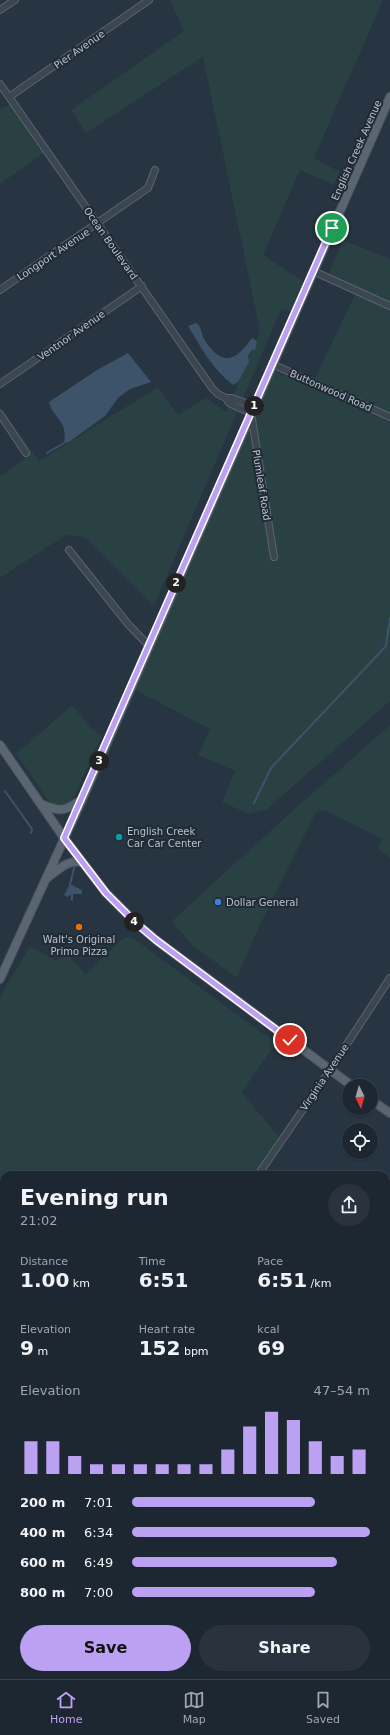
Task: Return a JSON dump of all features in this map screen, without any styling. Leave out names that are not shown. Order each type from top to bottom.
[{"type":"main road","name":"English Creek Avenue","points":[[0,979],[82,800],[390,97]]},
{"type":"main road","points":[[0,745],[64,838],[112,899],[156,940],[342,1079]]},
{"type":"main road","points":[[41,804],[56,810],[62,810],[71,807],[82,800]]},
{"type":"main road","points":[[46,878],[70,862],[77,861],[83,863]]},
{"type":"main road","points":[[378,1105],[390,1113]]},
{"type":"street","points":[[0,10],[15,0]]},
{"type":"street","name":"Pier Avenue","points":[[9,97],[149,0]]},
{"type":"street","name":"Ocean Boulevard","points":[[0,84],[212,388],[218,394],[226,398],[232,398],[252,410]]},
{"type":"street","name":"Longport Avenue","points":[[0,290],[98,224],[148,188],[155,170]]},
{"type":"street","points":[[313,271],[390,306]]},
{"type":"street","name":"Ventnor Avenue","points":[[0,384],[142,286]]},
{"type":"street","name":"Buttonwood Road","points":[[272,364],[390,416]]},
{"type":"street","name":"Plumleaf Road","points":[[252,410],[274,557]]},
{"type":"street","points":[[0,414],[26,453]]},
{"type":"street","points":[[69,550],[128,624],[149,646]]},
{"type":"street","name":"Virginia Avenue","points":[[261,1171],[330,1070],[390,978]]},
{"type":"green space","points":[[170,0],[383,0],[314,158],[340,172],[334,185],[300,170],[263,255],[304,282],[291,312],[281,309],[154,606],[87,539],[78,536],[66,535],[0,578],[0,476],[27,457],[0,415],[0,407],[39,461],[158,387],[178,415],[206,398],[226,412],[260,331],[203,57],[86,133],[71,110],[184,31]]},
{"type":"green space","points":[[10,104],[44,153],[0,184],[0,109]]},
{"type":"green space","points":[[343,240],[390,259],[390,413],[315,378],[357,290],[327,277]]},
{"type":"green space","points":[[274,371],[390,422],[390,701],[266,810],[249,814],[222,802],[235,771],[198,755],[210,729],[135,690]]},
{"type":"green space","points":[[72,705],[91,728],[102,736],[72,801],[63,805],[57,805],[49,801],[16,754]]},
{"type":"green space","points":[[390,725],[390,858],[377,848],[383,839],[324,810],[316,812],[255,935],[237,978],[192,945],[172,921],[303,801]]},
{"type":"green space","points":[[130,936],[276,1043],[242,1092],[281,1140],[261,1171],[0,1171],[0,998],[6,986],[30,946],[56,961],[65,954],[86,974],[122,939]]},
{"type":"water","points":[[196,323],[200,327],[205,341],[214,352],[226,358],[236,356],[252,338],[257,341],[255,350],[252,350],[248,356],[249,362],[238,382],[233,385],[213,365],[188,326]]},
{"type":"water","points":[[128,353],[151,382],[130,389],[118,398],[105,416],[69,442],[64,443],[64,429],[49,402],[97,370]]},
{"type":"water","points":[[70,884],[82,890],[82,894],[72,894],[67,897],[64,895]]},
{"type":"waterway","points":[[47,453],[64,443]]},
{"type":"waterway","points":[[254,803],[271,768],[386,646],[390,618]]},
{"type":"waterway","points":[[5,791],[32,829],[31,833]]},
{"type":"waterway","points":[[70,884],[75,865]]},
{"type":"waterway","points":[[72,894],[72,900]]},
{"type":"place","name":"English Creek Car Car Center","points":[[119,837]]},
{"type":"place","name":"Dollar General","points":[[218,902]]},
{"type":"place","name":"Walt's Original Primo Pizza","points":[[79,927]]},
{"type":"route","points":[[290,1040],[138,925],[106,893],[64,838],[332,228]]}]
